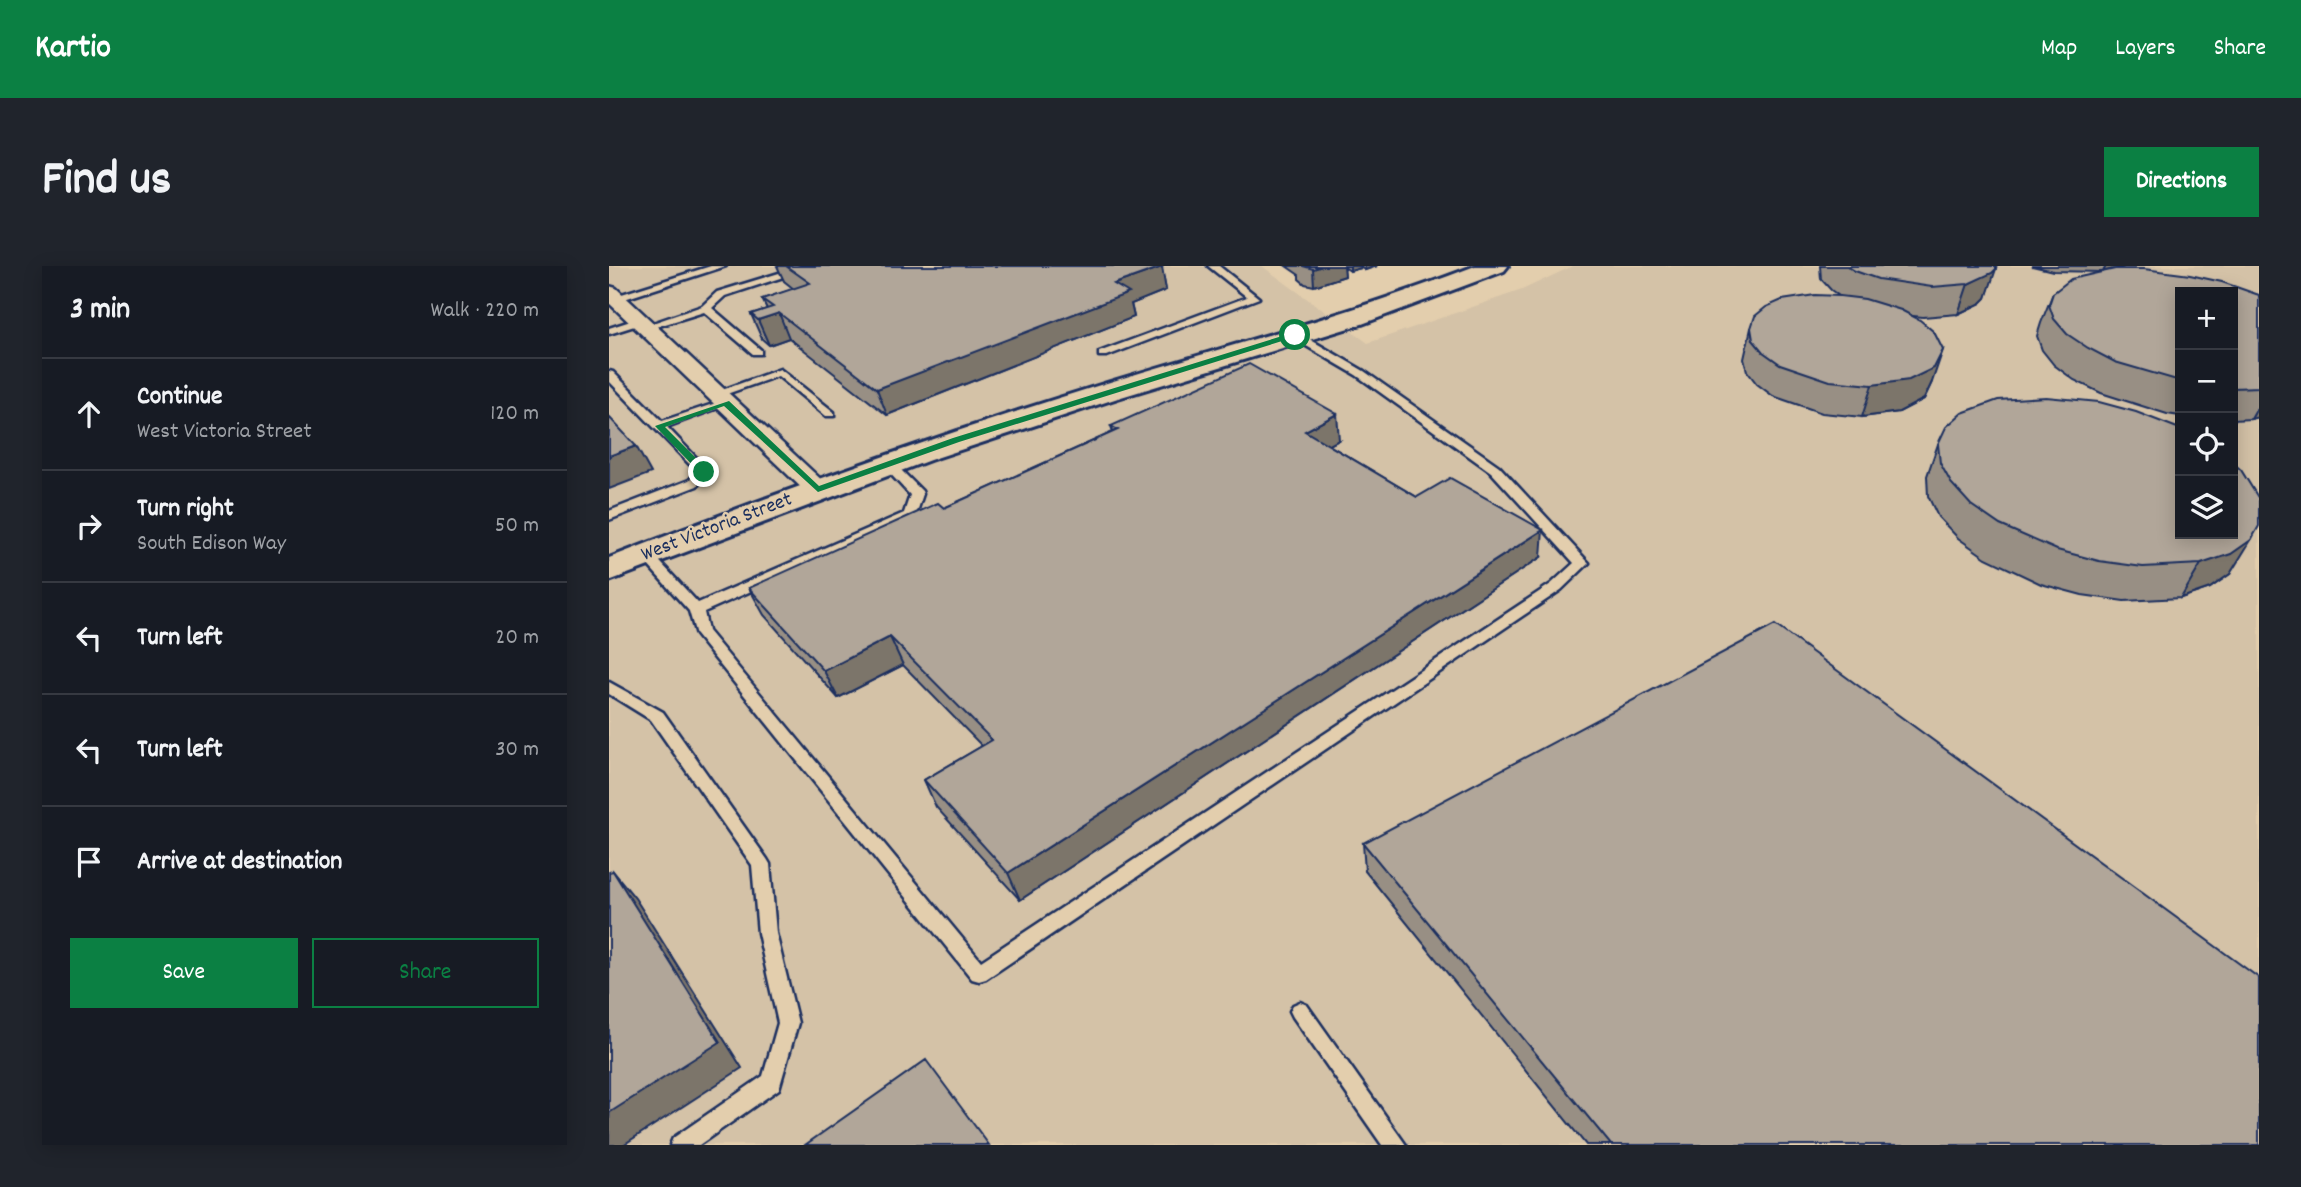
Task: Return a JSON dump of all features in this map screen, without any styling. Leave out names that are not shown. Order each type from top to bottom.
[{"type":"street","name":"West Victoria Street","points":[[609,570],[956,440],[1295,335],[1496,266]]},
{"type":"street","points":[[611,297],[818,490]]},
{"type":"lane","points":[[611,297],[721,266]]},
{"type":"lane","points":[[609,331],[706,308],[721,294],[812,266]]},
{"type":"lane","points":[[1103,354],[1254,298],[1213,266]]},
{"type":"lane","points":[[706,308],[757,352]]},
{"type":"lane","points":[[646,555],[697,610],[701,632],[979,973],[1556,587],[1582,563],[1495,469],[1360,373],[1295,335]]},
{"type":"lane","points":[[660,426],[781,372],[830,414]]},
{"type":"lane","points":[[609,374],[704,472],[692,483],[609,516]]},
{"type":"lane","points":[[697,610],[910,515],[917,494],[888,464]]},
{"type":"lane","points":[[609,687],[657,716],[761,864],[767,933],[789,1023],[772,1082],[681,1145]]},
{"type":"lane","points":[[1300,1011],[1395,1145]]},
{"type":"shaded area","points":[[609,266],[1262,266],[1368,343],[1522,290],[1573,266],[2259,266],[2259,1145],[609,1145]]},
{"type":"building","points":[[786,266],[1162,267],[1114,284],[1129,293],[877,389],[779,313],[758,320],[751,314],[773,307],[762,299],[810,283]]},
{"type":"building","points":[[1847,266],[1996,266],[1996,269],[1968,284],[1932,287],[1878,279]]},
{"type":"building","points":[[2115,269],[2144,269],[2190,275],[2236,287],[2175,287],[2175,380],[2115,362],[2067,334],[2054,319],[2049,305],[2053,293],[2071,279]]},
{"type":"building","points":[[2238,288],[2259,295],[2259,387],[2238,388]]},
{"type":"building","points":[[1815,295],[1865,299],[1901,310],[1920,320],[1934,332],[1943,350],[1934,368],[1909,380],[1872,385],[1830,381],[1780,364],[1763,352],[1753,340],[1751,328],[1755,316],[1766,307],[1782,300]]},
{"type":"building","points":[[1249,364],[1337,414],[1305,431],[1417,497],[1450,478],[1543,530],[1008,873],[924,780],[992,740],[890,637],[824,671],[749,588],[938,503],[944,508],[1118,430],[1111,426]]},
{"type":"building","points":[[2046,397],[2099,402],[2175,427],[2175,539],[2238,539],[2238,467],[2259,499],[2259,526],[2251,540],[2231,554],[2201,564],[2143,567],[2099,561],[2057,550],[2000,525],[1971,505],[1951,483],[1940,463],[1938,444],[1946,427],[1962,413],[1998,400]]},
{"type":"building","points":[[609,417],[636,446],[609,456]]},
{"type":"building","points":[[1775,625],[2259,978],[2259,1145],[1611,1145],[1363,843]]},
{"type":"building","points":[[613,871],[720,1042],[609,1113],[609,872]]},
{"type":"building","points":[[926,1060],[989,1145],[805,1145]]},
{"type":"route","points":[[704,472],[660,426],[726,402],[818,490],[956,440],[1295,335]]}]
